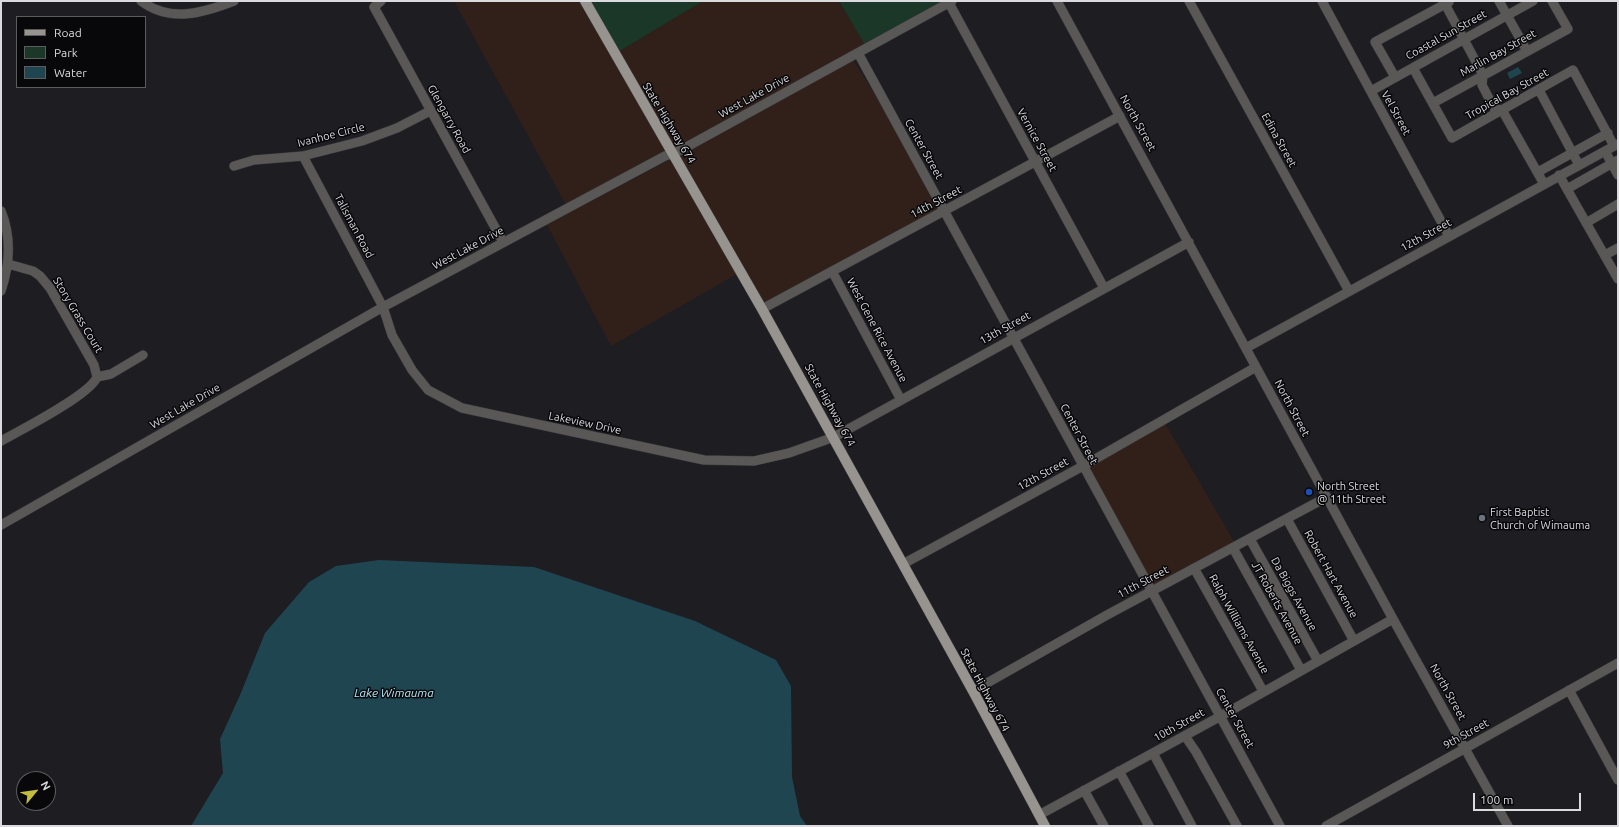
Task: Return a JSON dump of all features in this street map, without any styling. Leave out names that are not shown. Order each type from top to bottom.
[{"type":"main road","name":"State Highway 674","points":[[585,1],[834,437],[1045,826]]},
{"type":"street","points":[[141,1],[155,14],[186,15],[234,1]]},
{"type":"street","name":"North Street","points":[[1057,1],[1393,619],[1508,826]]},
{"type":"street","name":"Edina Street","points":[[1189,1],[1348,291]]},
{"type":"street","name":"Vel Street","points":[[1322,1],[1449,236]]},
{"type":"street","points":[[1498,1],[1526,51]]},
{"type":"street","name":"Coastal Sun Street","points":[[1371,91],[1533,1]]},
{"type":"street","name":"Marlin Bay Street","points":[[1432,103],[1568,29],[1552,1]]},
{"type":"street","name":"West Lake Drive","points":[[1,525],[383,307],[665,156],[681,150],[950,2]]},
{"type":"street","name":"Vernice Street","points":[[950,2],[1104,288]]},
{"type":"street","points":[[1395,77],[1375,42],[1447,2],[1483,75],[1482,85],[1494,108],[1502,110],[1544,184]]},
{"type":"street","name":"Glengarry Road","points":[[378,4],[430,111],[503,242]]},
{"type":"street","name":"Center Street","points":[[858,53],[1280,826]]},
{"type":"street","points":[[1413,68],[1432,103]]},
{"type":"street","name":"Tropical Bay Street","points":[[1432,103],[1452,138],[1574,70],[1608,133]]},
{"type":"street","points":[[1539,90],[1579,164]]},
{"type":"street","name":"Ivanhoe Circle","points":[[234,166],[254,160],[303,156],[362,141],[397,128],[430,111]]},
{"type":"street","name":"14th Street","points":[[762,309],[1120,116]]},
{"type":"street","points":[[1538,172],[1608,133],[1616,144]]},
{"type":"street","name":"12th Street","points":[[1246,348],[1616,144]]},
{"type":"street","points":[[1604,151],[1615,162],[1618,175]]},
{"type":"street","name":"Talisman Road","points":[[303,156],[383,307]]},
{"type":"street","points":[[1567,188],[1615,162]]},
{"type":"street","points":[[1559,175],[1618,279]]},
{"type":"street","points":[[1586,223],[1618,204]]},
{"type":"street","points":[[1,211],[8,238],[8,264],[1,291]]},
{"type":"street","name":"13th Street","points":[[834,437],[1188,242]]},
{"type":"street","points":[[1605,255],[1618,248]]},
{"type":"street","name":"Story Grass Court","points":[[8,264],[33,271],[40,276],[50,288],[94,365],[97,377]]},
{"type":"street","name":"West Gene Rice Avenue","points":[[832,271],[901,400]]},
{"type":"street","name":"Lakeview Drive","points":[[383,307],[392,335],[412,370],[428,390],[462,408],[704,460],[754,461],[789,453],[834,437]]},
{"type":"street","points":[[1,441],[61,407],[93,384],[97,377],[111,374],[143,355]]},
{"type":"street","name":"12th Street","points":[[903,564],[1083,466],[1256,367]]},
{"type":"street","name":"11th Street","points":[[973,691],[1151,591],[1327,497]]},
{"type":"street","name":"Robert Hart Avenue","points":[[1287,519],[1354,640]]},
{"type":"street","name":"Da Biggs Avenue","points":[[1250,539],[1318,661]]},
{"type":"street","name":"JT Roberts Avenue","points":[[1233,548],[1300,670]]},
{"type":"street","name":"Ralph Williams Avenue","points":[[1194,568],[1263,691]]},
{"type":"street","name":"10th Street","points":[[1039,815],[1185,736],[1393,619]]},
{"type":"street","name":"9th Street","points":[[1326,826],[1618,663]]},
{"type":"street","points":[[1569,690],[1618,780]]},
{"type":"street","points":[[1185,736],[1196,752],[1237,826]]},
{"type":"street","points":[[1152,753],[1192,826]]},
{"type":"street","points":[[1119,771],[1150,826]]},
{"type":"street","points":[[1084,790],[1104,826]]},
{"type":"shaded area","points":[[454,1],[580,1],[668,152],[566,205]]},
{"type":"shaded area","points":[[703,1],[839,1],[865,45],[675,149],[618,52]]},
{"type":"shaded area","points":[[856,58],[854,61],[890,119],[939,209],[764,304],[679,155]]},
{"type":"shaded area","points":[[671,159],[737,274],[611,346],[547,225]]},
{"type":"shaded area","points":[[1165,423],[1235,543],[1153,585],[1088,467]]},
{"type":"green space","points":[[590,1],[703,1],[618,52]]},
{"type":"green space","points":[[839,1],[943,1],[865,45]]},
{"type":"water","points":[[1518,67],[1522,73],[1510,79],[1507,73]]},
{"type":"water","name":"Lake Wimauma","points":[[379,560],[534,567],[695,621],[776,660],[791,686],[792,777],[800,816],[807,826],[191,826],[223,773],[220,739],[240,695],[265,633],[309,582],[336,566]]},
{"type":"place","name":"North Street @ 11th Street","points":[[1309,492]]},
{"type":"place","name":"First Baptist Church of Wimauma","points":[[1482,518]]}]
